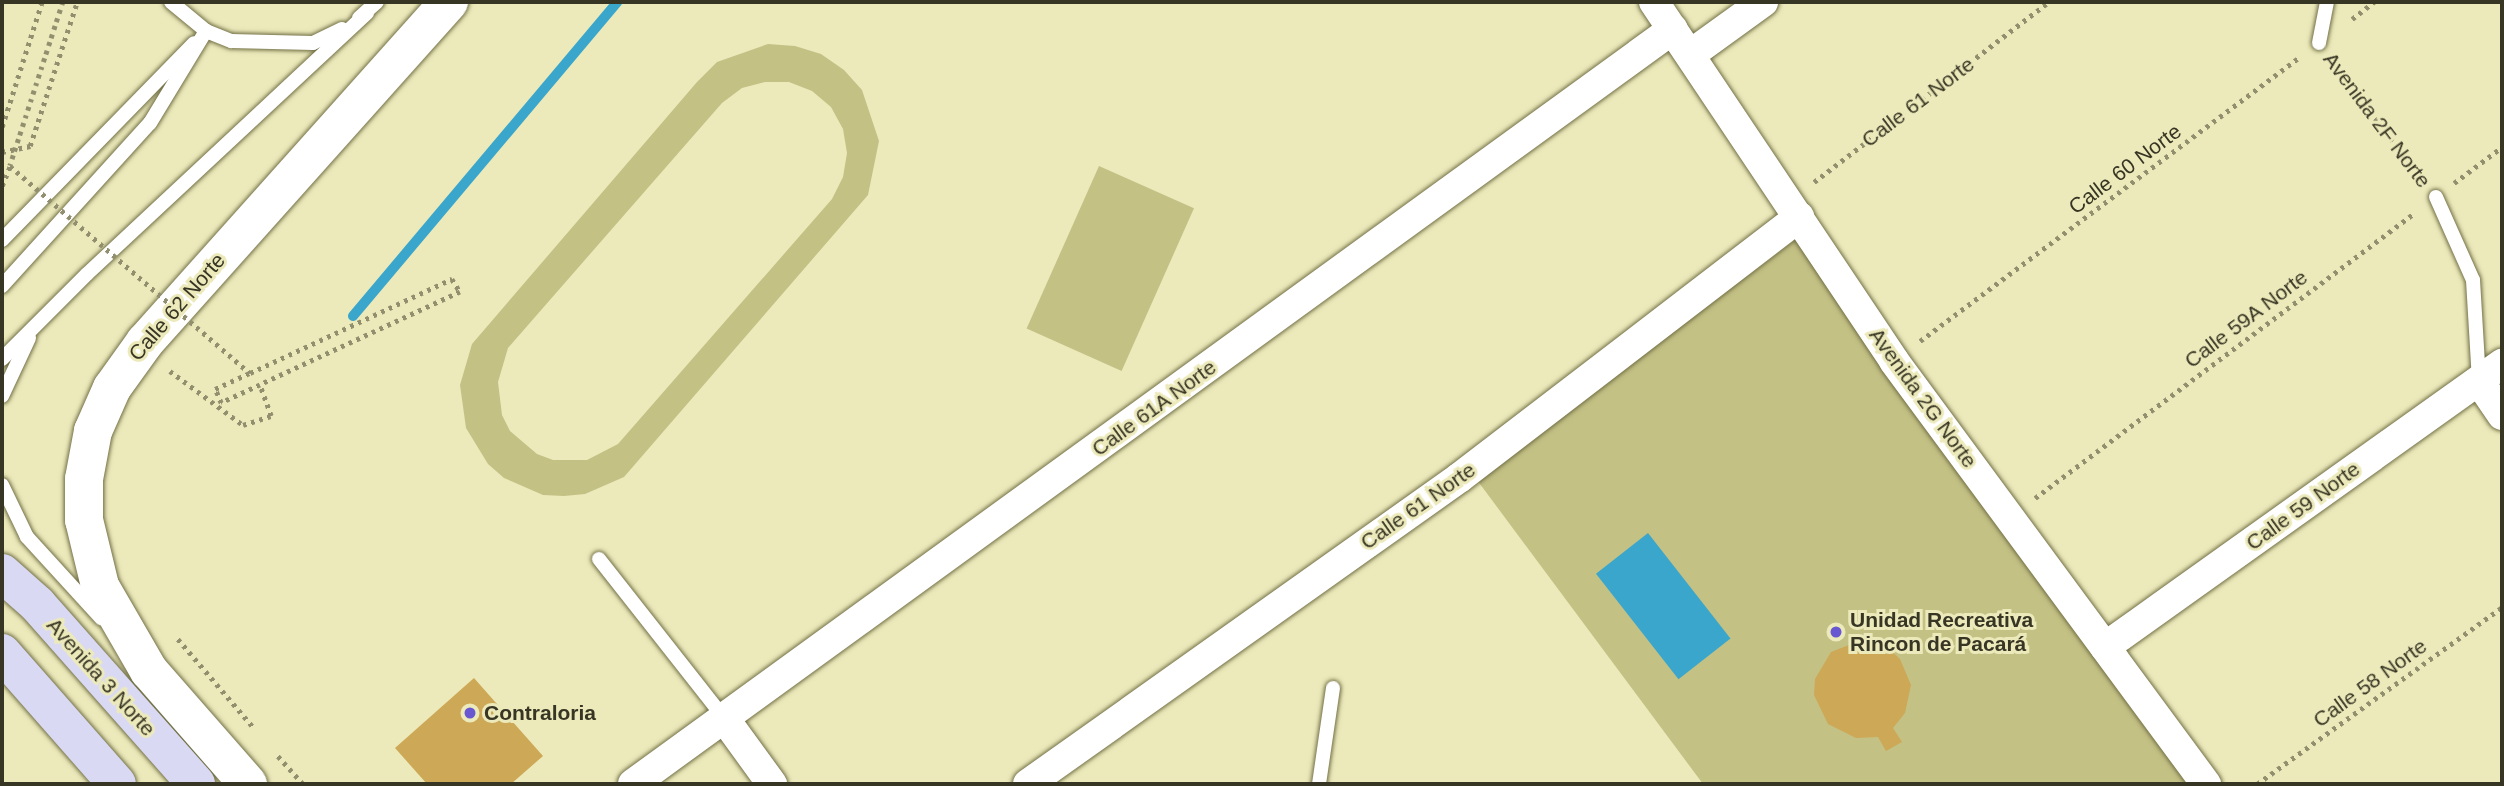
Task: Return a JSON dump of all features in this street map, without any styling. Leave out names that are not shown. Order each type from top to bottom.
[{"type":"main road","name":"Avenida 3 Norte","points":[[2,573],[37,604],[197,784]]},
{"type":"main road","points":[[2,653],[117,784]]},
{"type":"street","name":"Calle 62 Norte","points":[[149,671],[107,599],[89,551],[84,479],[102,409],[145,342],[449,2]]},
{"type":"street","name":"Avenida 2G Norte","points":[[1654,2],[1894,361],[2206,784]]},
{"type":"street","points":[[1691,54],[1763,2]]},
{"type":"street","name":"Calle 61A Norte","points":[[633,784],[1673,29]]},
{"type":"street","name":"Calle 61 Norte","points":[[1028,784],[1459,478],[1793,209]]},
{"type":"street","points":[[2491,372],[2502,415]]},
{"type":"street","name":"Calle 59 Norte","points":[[2105,647],[2491,372]]},
{"type":"street","name":"Avenida 3 Norte","points":[[149,671],[248,784]]},
{"type":"street","points":[[724,719],[772,784]]},
{"type":"lane","points":[[172,2],[206,32],[257,45],[313,43],[372,7]]},
{"type":"lane","points":[[2319,43],[2327,2]]},
{"type":"lane","points":[[2,359],[372,7]]},
{"type":"lane","points":[[2,240],[144,89],[206,32]]},
{"type":"lane","points":[[2,286],[150,123],[206,32]]},
{"type":"lane","points":[[2436,197],[2473,279],[2491,372]]},
{"type":"lane","points":[[2,396],[36,326]]},
{"type":"lane","points":[[2,485],[27,537],[149,671]]},
{"type":"lane","points":[[599,559],[724,719]]},
{"type":"lane","points":[[1319,784],[1333,688]]},
{"type":"path","points":[[2,127],[42,2]]},
{"type":"path","points":[[2,186],[63,2]]},
{"type":"path","points":[[2,152],[30,146],[77,2]]},
{"type":"path","name":"Calle 61 Norte","points":[[1793,209],[2049,2]]},
{"type":"path","name":"Calle 60 Norte","points":[[1894,361],[2374,2]]},
{"type":"path","name":"Avenida 2F Norte","points":[[2319,43],[2436,197]]},
{"type":"path","name":"Calle 59A Norte","points":[[2009,517],[2502,147]]},
{"type":"path","points":[[10,166],[250,373]]},
{"type":"path","points":[[452,279],[460,292],[260,384],[221,403],[215,389],[452,279]]},
{"type":"path","points":[[160,363],[243,425],[271,416],[260,384]]},
{"type":"path","name":"Calle 58 Norte","points":[[2257,784],[2502,607]]},
{"type":"path","points":[[171,631],[259,733]]},
{"type":"path","points":[[276,754],[303,784]]},
{"type":"shaded area","points":[[768,44],[795,46],[821,54],[844,70],[862,90],[879,141],[868,195],[624,477],[585,494],[564,496],[543,495],[504,478],[488,464],[466,428],[460,385],[472,344],[717,62]],"holes":[[[765,82],[789,82],[812,91],[831,107],[843,129],[847,153],[843,177],[832,199],[618,444],[587,460],[553,460],[537,454],[510,431],[502,415],[498,382],[508,348],[722,103],[742,88]]]},
{"type":"shaded area","points":[[1099,166],[1194,208],[1122,371],[1027,329]]},
{"type":"shaded area","name":"Unidad Recreativa Rincon de Pacará","points":[[1799,237],[2192,784],[1703,784],[1477,480]]},
{"type":"water","points":[[1648,533],[1730,639],[1678,679],[1596,574]]},
{"type":"building","points":[[1859,641],[1888,648],[1900,659],[1911,685],[1905,713],[1893,728],[1902,742],[1886,751],[1878,737],[1856,738],[1828,724],[1814,695],[1815,679],[1831,652]]},
{"type":"building","name":"Contraloria","points":[[474,678],[543,756],[511,784],[427,784],[395,748]]},
{"type":"waterway","points":[[353,316],[617,2]]},
{"type":"place","name":"Unidad Recreativa Rincon de Pacará","points":[[1836,632]]},
{"type":"place","name":"Contraloria","points":[[470,713]]}]
